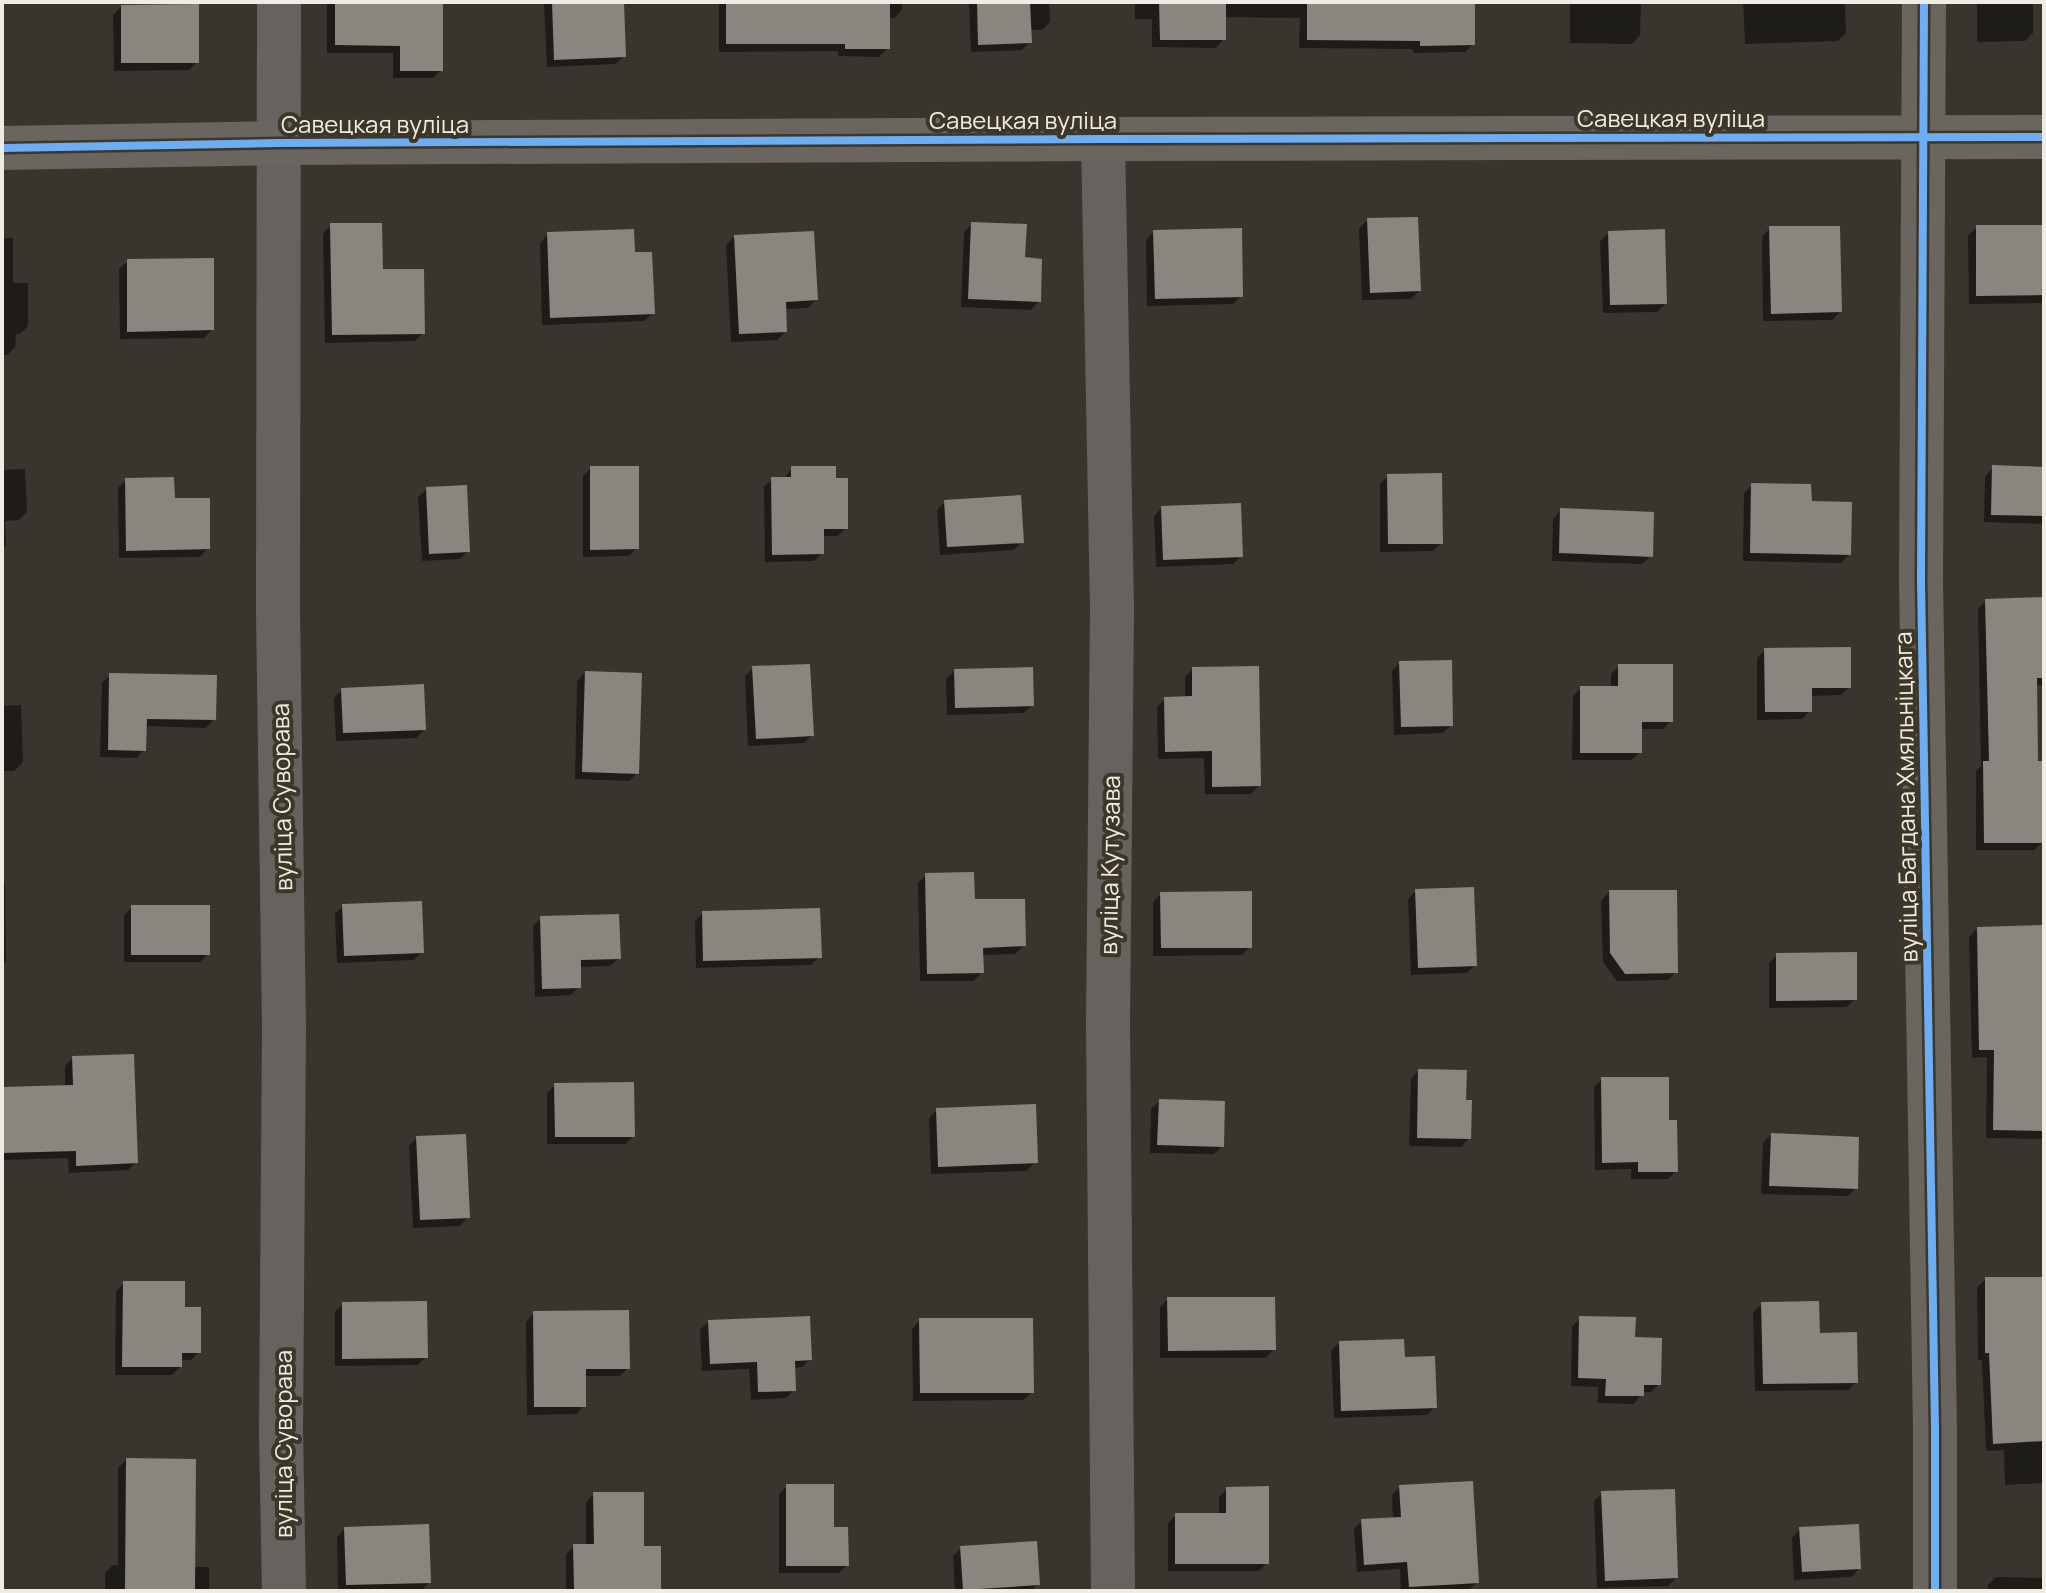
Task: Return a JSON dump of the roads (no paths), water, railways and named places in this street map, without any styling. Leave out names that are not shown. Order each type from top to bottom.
[{"type":"street","name":"вуліца Суворава","points":[[279,2],[278,610],[284,1027],[281,1432],[284,1591]]},
{"type":"street","name":"вуліца Багдана Хмяльніцкага","points":[[1924,2],[1921,580],[1935,1591]]},
{"type":"street","name":"Савецкая вуліца","points":[[2,148],[278,143],[2044,137]]},
{"type":"street","name":"вуліца Кутузава","points":[[1103,139],[1112,608],[1108,1023],[1113,1591]]}]
